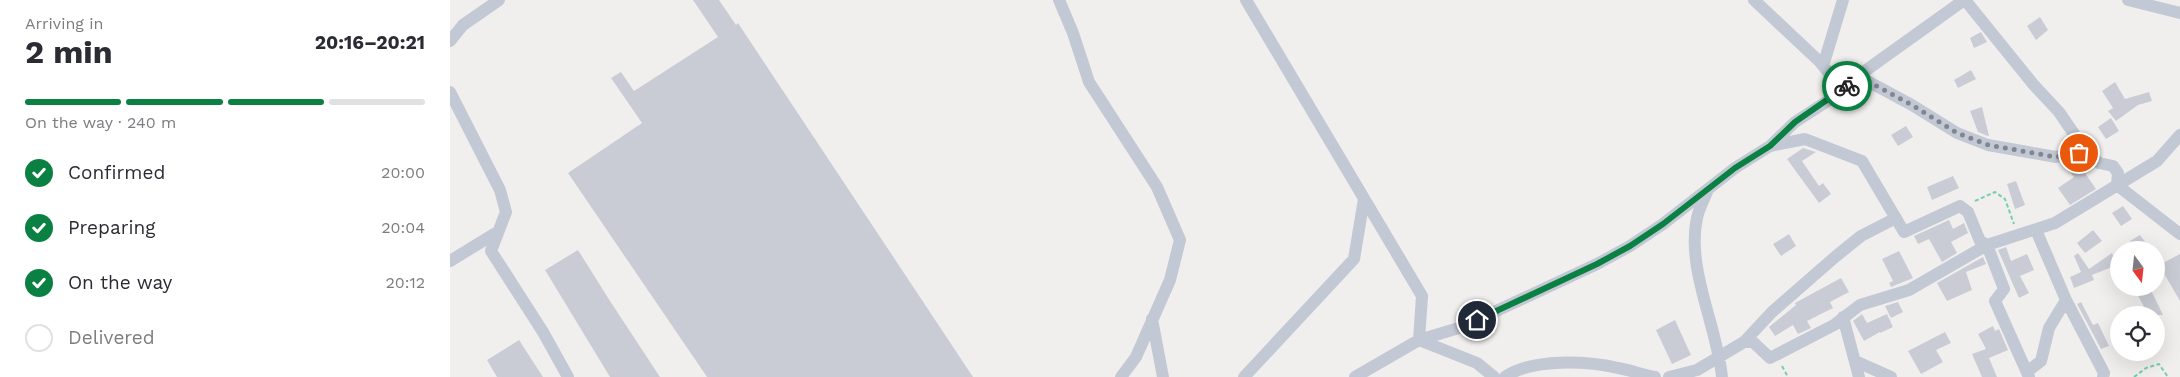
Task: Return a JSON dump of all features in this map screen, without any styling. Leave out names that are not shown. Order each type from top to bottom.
[{"type":"street","points":[[450,40],[463,25],[499,0]]},
{"type":"street","points":[[1059,0],[1073,33],[1089,82],[1157,187],[1180,240],[1170,280],[1136,357],[1121,377]]},
{"type":"street","points":[[1246,0],[1422,296],[1418,340]]},
{"type":"street","points":[[1754,0],[1823,66],[1843,90]]},
{"type":"street","points":[[1823,66],[1843,0]]},
{"type":"street","points":[[1355,377],[1418,340],[1462,327],[1597,264],[1663,224],[1735,168],[1770,146],[1795,122],[1843,90],[1858,76],[1965,0],[2033,84],[2059,112],[2085,150],[2098,163],[2113,166],[2118,173],[2117,185]]},
{"type":"street","points":[[2128,0],[2180,13]]},
{"type":"street","points":[[1858,76],[1912,105],[1957,133],[1988,145],[2056,157],[2085,150]]},
{"type":"street","points":[[450,92],[500,190],[506,212],[491,251],[543,332],[568,377]]},
{"type":"street","points":[[1744,342],[1753,342],[1770,358],[1843,318],[1860,304],[1894,296],[1917,286],[1987,245],[2055,223],[2157,161],[2180,135]]},
{"type":"street","points":[[1770,146],[1805,140],[1862,161],[1904,232],[1960,206],[1964,208],[1968,212],[1980,241],[1987,245],[2004,289],[1995,301],[2028,374],[2041,362],[2048,328],[2066,300]]},
{"type":"street","points":[[2117,185],[2179,231]]},
{"type":"street","points":[[1708,189],[1697,218],[1695,259],[1720,356],[1722,377]]},
{"type":"street","points":[[1244,377],[1354,259],[1364,199]]},
{"type":"street","points":[[1669,377],[1697,370],[1744,342],[1772,312],[1861,236],[1896,218]]},
{"type":"street","points":[[2036,230],[2066,300],[2104,373],[2103,377]]},
{"type":"street","points":[[450,261],[496,234]]},
{"type":"street","points":[[1843,318],[1859,377]]},
{"type":"street","points":[[1152,319],[1163,377]]},
{"type":"street","points":[[1418,340],[1477,363],[1494,377]]},
{"type":"street","points":[[1855,361],[1891,377]]},
{"type":"street","points":[[1506,377],[1514,370],[1549,363],[1618,368],[1655,377]]},
{"type":"path","points":[[1964,208],[1969,203],[1995,192],[2005,200],[2018,236]]},
{"type":"path","points":[[2134,377],[2146,368],[2159,364],[2168,377]]},
{"type":"building","points":[[693,0],[719,0],[736,25],[738,23],[973,377],[707,377],[568,173],[642,123],[611,78],[621,72],[634,91],[718,37]]},
{"type":"building","points":[[2040,17],[2048,30],[2036,40],[2027,26]]},
{"type":"building","points":[[1981,32],[1987,42],[1974,48],[1970,38]]},
{"type":"building","points":[[1971,70],[1976,79],[1958,88],[1954,80]]},
{"type":"building","points":[[2115,82],[2125,99],[2149,92],[2152,101],[2138,105],[2116,121],[2108,111],[2113,108],[2102,91]]},
{"type":"building","points":[[1982,107],[1989,136],[1978,132],[1970,111]]},
{"type":"building","points":[[2111,118],[2119,131],[2106,139],[2098,127]]},
{"type":"building","points":[[1906,126],[1913,137],[1898,146],[1891,135]]},
{"type":"building","points":[[1803,148],[1816,152],[1802,161],[1819,186],[1823,183],[1831,194],[1819,203],[1787,159]]},
{"type":"building","points":[[2083,159],[2090,165],[2083,170],[2096,189],[2070,205],[2058,188],[2074,177],[2068,169],[2074,164],[2072,162]]},
{"type":"building","points":[[1953,176],[1959,188],[1932,200],[1927,187]]},
{"type":"building","points":[[2016,181],[2025,205],[2015,209],[2007,184]]},
{"type":"building","points":[[2123,206],[2132,219],[2121,226],[2112,213]]},
{"type":"building","points":[[1949,220],[1953,229],[1964,223],[1968,233],[1951,242],[1957,253],[1942,262],[1929,239],[1918,244],[1914,236]]},
{"type":"building","points":[[2093,230],[2102,241],[2085,253],[2077,243]]},
{"type":"building","points":[[1789,234],[1796,246],[1781,256],[1773,244]]},
{"type":"building","points":[[2140,235],[2144,241],[2130,241]]},
{"type":"building","points":[[2006,247],[2011,261],[2027,254],[2034,270],[2020,276],[2029,293],[2019,298],[1998,250]]},
{"type":"building","points":[[578,250],[660,377],[610,377],[545,270]]},
{"type":"building","points":[[1899,251],[1913,278],[1891,287],[1889,283],[1893,281],[1882,259]]},
{"type":"building","points":[[2078,253],[2089,269],[2110,254],[2110,268],[2092,275],[2094,280],[2074,288],[2070,277],[2081,272],[2074,256]]},
{"type":"building","points":[[2180,254],[2180,301],[2165,275],[2165,262]]},
{"type":"building","points":[[1983,257],[1986,264],[1966,272],[1972,290],[1947,301],[1937,283]]},
{"type":"building","points":[[1841,278],[1849,292],[1830,302],[1833,308],[1807,321],[1811,328],[1798,334],[1793,325],[1775,336],[1769,327],[1796,305],[1795,303]]},
{"type":"building","points":[[2138,296],[2154,296],[2159,306],[2143,306]]},
{"type":"building","points":[[1898,302],[1903,312],[1891,318],[1885,306]]},
{"type":"building","points":[[2081,302],[2093,325],[2098,323],[2109,346],[2101,349],[2077,304]]},
{"type":"building","points":[[1862,314],[1867,323],[1887,314],[1893,327],[1864,341],[1853,321]]},
{"type":"building","points":[[1675,320],[1691,355],[1672,364],[1656,330]]},
{"type":"building","points":[[1993,326],[1995,331],[1999,329],[2008,350],[1989,358],[1997,377],[1982,377],[1972,354],[1986,349],[1978,334]]},
{"type":"building","points":[[1945,332],[1951,343],[1936,350],[1943,362],[1921,374],[1908,351]]},
{"type":"building","points":[[519,340],[543,377],[497,377],[487,360]]},
{"type":"way so far","points":[[1847,86],[1858,76],[1912,105],[1957,133],[1988,145],[2056,157],[2079,153]]},
{"type":"route","points":[[1477,320],[1597,264],[1630,246],[1663,224],[1735,168],[1770,146],[1795,122],[1847,86]]}]
